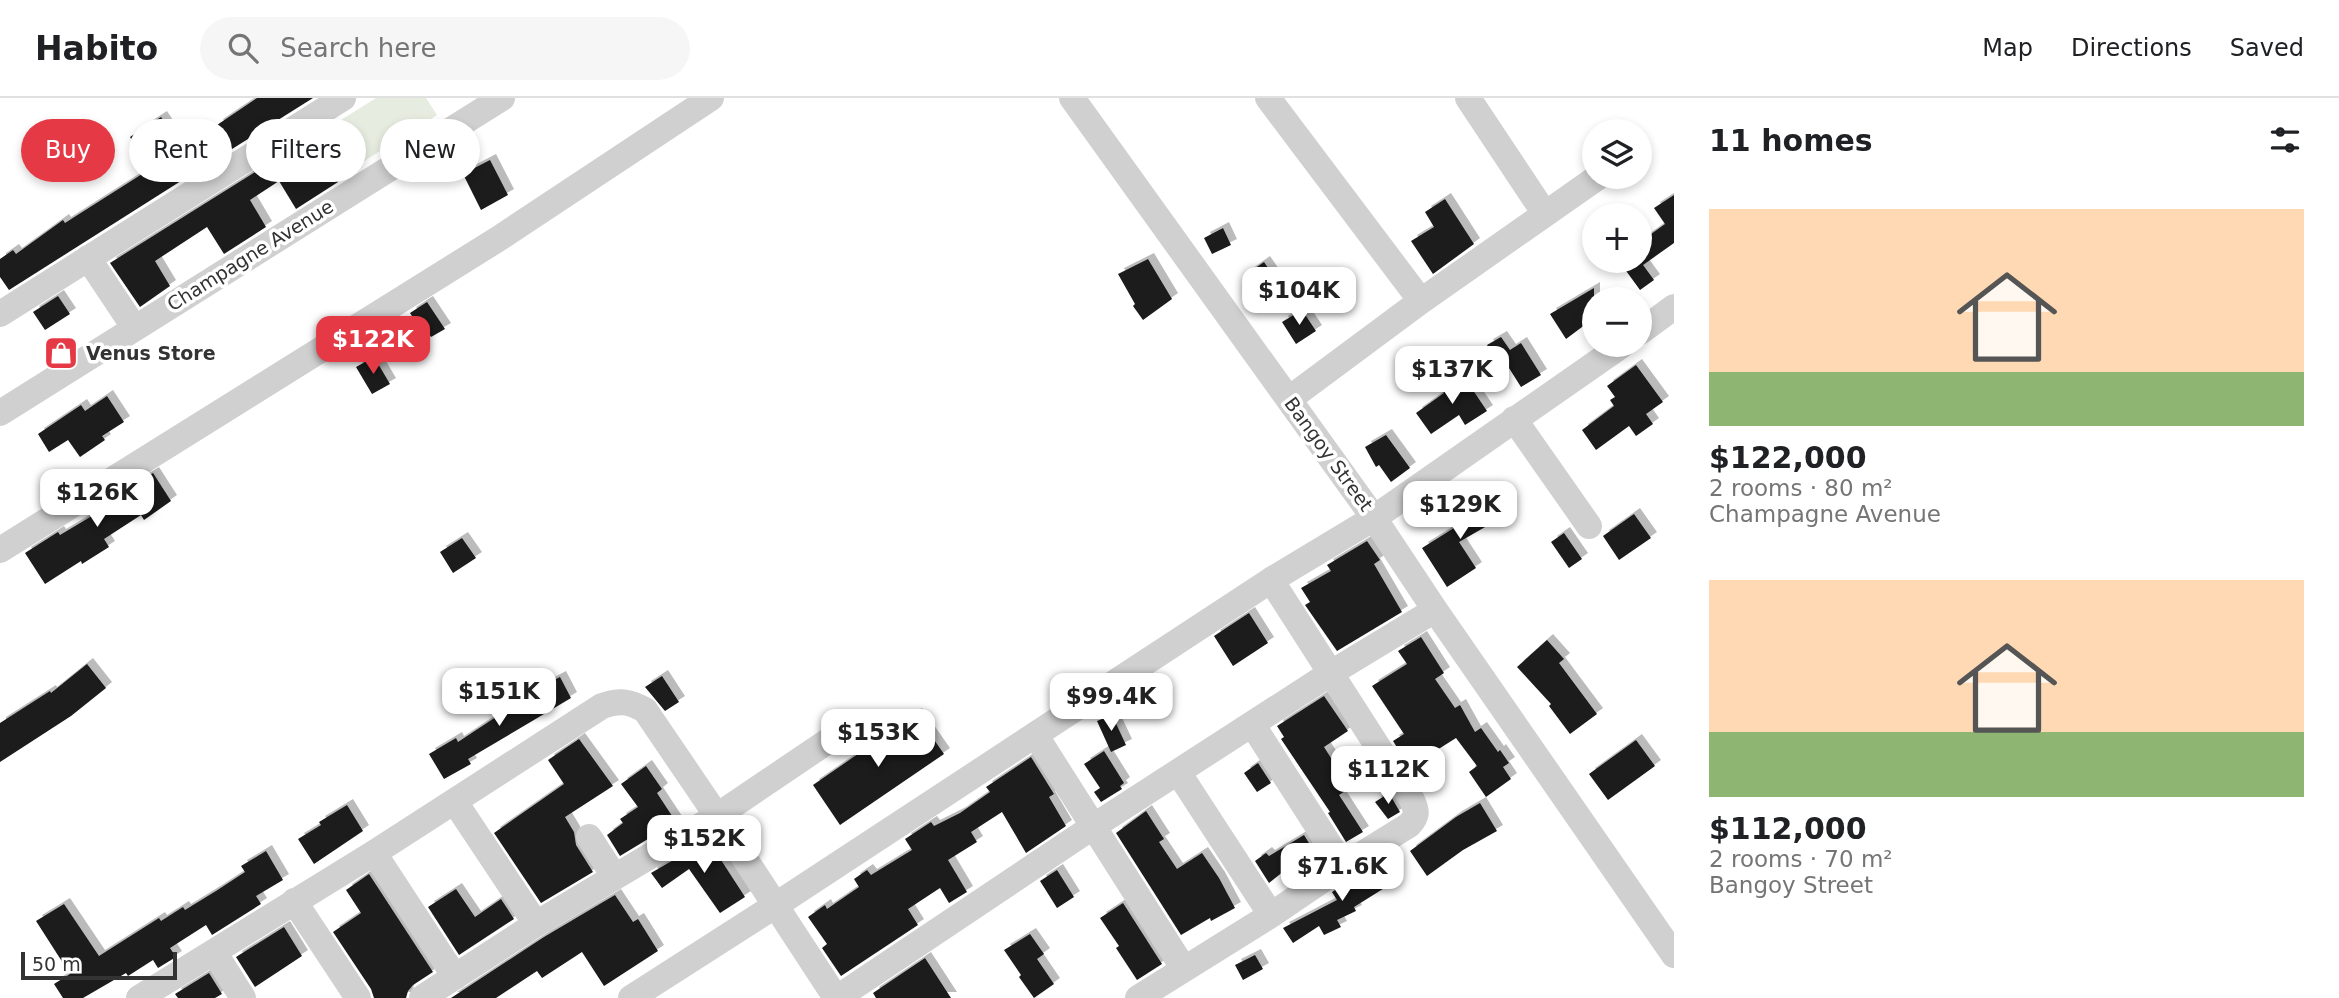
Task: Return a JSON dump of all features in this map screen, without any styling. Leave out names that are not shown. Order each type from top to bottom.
[{"type":"street","points":[[0,314],[343,98]]},
{"type":"street","name":"Champagne Avenue","points":[[0,413],[502,98]]},
{"type":"street","points":[[0,550],[498,239],[711,98]]},
{"type":"street","name":"Bangoy Street","points":[[1072,98],[1374,518],[1674,955]]},
{"type":"street","points":[[1268,98],[1421,301]]},
{"type":"street","points":[[1468,98],[1545,214]]},
{"type":"street","points":[[1289,399],[1421,301],[1582,188]]},
{"type":"street","points":[[88,258],[134,327]]},
{"type":"street","points":[[1652,323],[1674,307]]},
{"type":"street","points":[[631,998],[1036,736],[1271,580],[1374,518],[1604,357]]},
{"type":"street","points":[[1514,419],[1589,526]]},
{"type":"street","points":[[1138,998],[1409,825],[1417,812],[1412,800],[1271,580]]},
{"type":"street","points":[[139,998],[455,802],[602,706],[619,700],[645,710],[776,905],[850,995],[1094,826],[1331,673],[1435,610]]},
{"type":"street","points":[[1252,724],[1343,866]]},
{"type":"street","points":[[1036,736],[1184,969]]},
{"type":"street","points":[[422,998],[614,876],[717,816],[828,741]]},
{"type":"street","points":[[1178,772],[1271,915]]},
{"type":"street","points":[[455,802],[537,924]]},
{"type":"street","points":[[589,837],[614,876]]},
{"type":"street","points":[[374,853],[455,977]]},
{"type":"street","points":[[294,901],[358,998]]},
{"type":"street","points":[[214,952],[243,998]]},
{"type":"shaded area","points":[[376,98],[426,98],[437,115],[431,119],[380,119],[380,151],[366,160],[366,119],[343,119]]},
{"type":"building","points":[[257,98],[313,98],[280,119],[246,119],[246,140],[232,149],[232,119],[226,119]]},
{"type":"building","points":[[490,160],[508,195],[481,210],[467,182],[480,182],[480,165]]},
{"type":"building","points":[[246,178],[246,182],[277,182],[250,200],[266,227],[224,254],[207,227],[155,261],[170,286],[140,307],[110,263]]},
{"type":"building","points":[[130,182],[179,182],[9,290],[0,277],[0,259],[13,250],[16,254],[63,220],[65,223]]},
{"type":"building","points":[[280,182],[338,182],[296,209]]},
{"type":"building","points":[[1674,195],[1674,243],[1652,259],[1652,233],[1665,224],[1654,208]]},
{"type":"building","points":[[1445,199],[1474,244],[1433,274],[1411,241],[1434,227],[1425,212]]},
{"type":"building","points":[[1223,228],[1231,245],[1212,254],[1204,238]]},
{"type":"building","points":[[1148,259],[1172,299],[1143,320],[1133,306],[1135,304],[1118,274]]},
{"type":"building","points":[[1264,262],[1275,278],[1258,290],[1247,274]]},
{"type":"building","points":[[1628,273],[1649,273],[1654,280],[1644,287],[1638,287]]},
{"type":"building","points":[[1582,295],[1582,327],[1566,339],[1550,314]]},
{"type":"building","points":[[58,296],[70,314],[45,330],[33,312]]},
{"type":"building","points":[[427,302],[445,329],[431,337],[425,328],[421,330],[410,313]]},
{"type":"building","points":[[1302,310],[1316,331],[1296,344],[1282,322]]},
{"type":"building","points":[[1501,337],[1510,350],[1521,343],[1541,375],[1521,387],[1502,357],[1497,360],[1487,345]]},
{"type":"building","points":[[374,357],[390,384],[372,394],[356,367]]},
{"type":"building","points":[[1636,365],[1663,402],[1646,414],[1653,424],[1636,436],[1629,426],[1596,450],[1582,430],[1614,406],[1610,400],[1615,397],[1607,386]]},
{"type":"building","points":[[1462,374],[1487,411],[1465,425],[1459,415],[1431,434],[1416,413],[1444,393],[1441,389]]},
{"type":"building","points":[[107,396],[124,422],[102,436],[105,440],[80,457],[68,440],[49,452],[38,434],[81,405],[85,411]]},
{"type":"building","points":[[1386,435],[1410,468],[1391,482],[1379,465],[1376,467],[1365,447]]},
{"type":"building","points":[[153,473],[171,501],[144,520],[141,515],[104,539],[109,547],[45,584],[25,553],[58,532],[60,535],[97,513],[95,509]]},
{"type":"building","points":[[1484,494],[1499,519],[1459,542],[1476,568],[1447,587],[1422,548],[1462,523],[1455,511]]},
{"type":"building","points":[[1634,514],[1651,538],[1619,560],[1603,536]]},
{"type":"building","points":[[1564,533],[1582,559],[1569,568],[1551,542]]},
{"type":"building","points":[[462,538],[476,558],[453,573],[440,552]]},
{"type":"building","points":[[1367,541],[1380,560],[1374,564],[1402,612],[1337,651],[1305,605],[1310,602],[1301,588],[1331,571],[1327,565]]},
{"type":"building","points":[[1249,613],[1268,643],[1233,666],[1214,636]]},
{"type":"building","points":[[1421,637],[1444,673],[1435,679],[1455,708],[1460,705],[1475,732],[1481,728],[1509,763],[1503,767],[1511,779],[1486,797],[1469,772],[1477,766],[1456,738],[1418,762],[1413,755],[1405,760],[1393,741],[1404,734],[1372,686],[1407,664],[1398,651]]},
{"type":"building","points":[[1547,640],[1564,659],[1559,663],[1597,714],[1570,734],[1549,706],[1551,704],[1517,667]]},
{"type":"building","points":[[87,664],[106,688],[71,716],[0,762],[0,723],[50,691],[51,693]]},
{"type":"building","points":[[662,676],[679,702],[665,711],[645,687]]},
{"type":"building","points":[[560,677],[571,698],[468,759],[471,764],[444,779],[429,754],[456,738],[458,742]]},
{"type":"building","points":[[1324,696],[1348,731],[1324,747],[1350,788],[1339,795],[1363,832],[1346,842],[1328,813],[1330,812],[1281,739],[1284,737],[1277,726]]},
{"type":"building","points":[[916,714],[944,754],[840,825],[813,785]]},
{"type":"building","points":[[1112,715],[1126,745],[1111,752],[1097,721]]},
{"type":"building","points":[[579,739],[613,786],[565,817],[574,832],[576,845],[593,872],[541,903],[494,833],[564,784],[548,760]]},
{"type":"building","points":[[1636,740],[1655,766],[1608,800],[1589,774]]},
{"type":"building","points":[[1104,751],[1124,783],[1120,786],[1122,789],[1101,802],[1094,792],[1100,788],[1084,764]]},
{"type":"building","points":[[1031,757],[1054,794],[1049,797],[1066,826],[1026,853],[1002,812],[971,832],[977,842],[948,860],[967,892],[949,903],[940,888],[908,909],[918,925],[841,976],[822,948],[827,944],[808,917],[825,905],[827,909],[859,887],[854,879],[867,870],[871,875],[912,850],[905,839],[931,822],[934,826],[960,813],[990,792],[986,787]]},
{"type":"building","points":[[1258,763],[1271,783],[1257,792],[1244,773]]},
{"type":"building","points":[[646,766],[662,789],[657,793],[676,822],[620,856],[607,835],[623,823],[620,819],[638,807],[621,784]]},
{"type":"building","points":[[1389,793],[1400,812],[1388,819],[1375,802]]},
{"type":"building","points":[[1480,803],[1497,831],[1463,850],[1427,876],[1410,851]]},
{"type":"building","points":[[347,805],[363,831],[314,864],[298,839]]},
{"type":"building","points":[[1146,811],[1164,839],[1159,842],[1177,869],[1202,853],[1235,908],[1211,921],[1210,918],[1181,935],[1116,833]]},
{"type":"building","points":[[1304,835],[1317,856],[1297,867],[1294,863],[1269,883],[1255,861],[1266,853],[1269,856]]},
{"type":"building","points":[[708,840],[745,897],[720,913],[689,869],[662,888],[651,873]]},
{"type":"building","points":[[266,851],[283,880],[256,896],[261,904],[212,935],[206,925],[170,948],[176,957],[158,968],[153,960],[128,976],[126,973],[83,998],[63,998],[54,984],[70,974],[36,921],[64,904],[99,956],[159,918],[161,921],[183,907],[185,910],[216,891],[245,872],[241,866]]},
{"type":"building","points":[[1381,861],[1394,882],[1354,907],[1356,911],[1337,920],[1341,927],[1324,935],[1319,926],[1293,943],[1283,928],[1337,900],[1332,892]]},
{"type":"building","points":[[1057,870],[1074,897],[1057,908],[1040,881]]},
{"type":"building","points":[[369,874],[433,972],[413,985],[406,998],[374,998],[371,989],[333,932],[361,913],[346,890]]},
{"type":"building","points":[[456,889],[475,917],[501,899],[514,919],[459,955],[428,907]]},
{"type":"building","points":[[615,895],[633,922],[638,919],[658,951],[604,986],[582,952],[542,978],[537,971],[496,998],[451,998],[544,937]]},
{"type":"building","points":[[1123,903],[1162,964],[1137,980],[1100,918]]},
{"type":"building","points":[[284,927],[302,956],[255,987],[236,957]]},
{"type":"building","points":[[1030,934],[1044,954],[1037,959],[1054,984],[1034,998],[1004,950]]},
{"type":"building","points":[[1255,955],[1263,969],[1243,980],[1235,965]]},
{"type":"building","points":[[925,958],[951,998],[876,998],[873,993]]},
{"type":"building","points":[[209,973],[222,994],[215,998],[178,998],[175,994]]},
{"type":"place","name":"Venus Store","points":[[61,353]]}]
